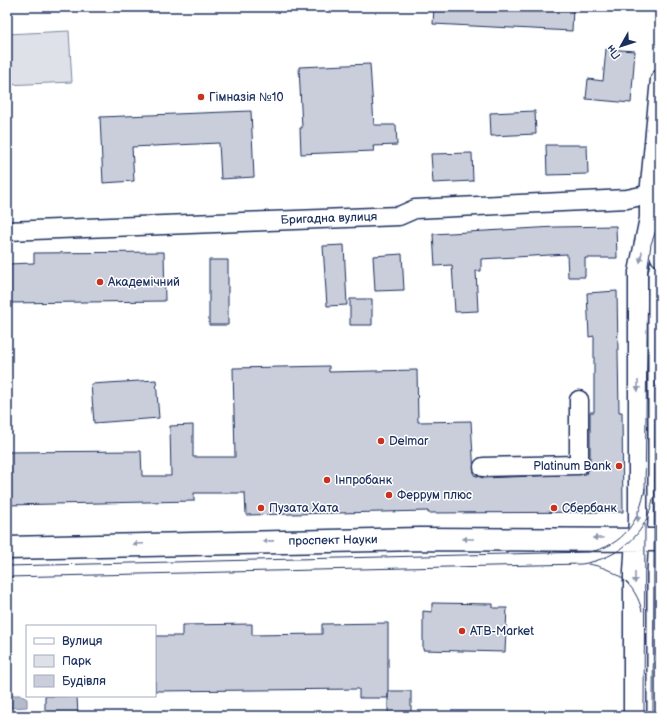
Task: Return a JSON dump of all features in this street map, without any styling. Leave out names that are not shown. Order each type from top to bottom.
[{"type":"main road","name":"проспект Науки","points":[[7,548],[374,539],[660,540]]},
{"type":"main road","points":[[635,716],[635,572],[637,539]]},
{"type":"street","points":[[637,539],[638,272],[654,193],[660,79]]},
{"type":"street","name":"Бригадна вулиця","points":[[7,231],[399,216],[415,209],[627,199],[654,193]]},
{"type":"street","points":[[649,218],[660,257]]},
{"type":"street","points":[[484,467],[579,465],[579,400]]},
{"type":"green space","points":[[69,31],[72,82],[7,85],[7,34]]},
{"type":"water","points":[[8,695],[20,695],[27,699],[27,707],[11,708],[7,704]]},
{"type":"building","points":[[434,7],[573,7],[572,31],[433,24]]},
{"type":"building","points":[[606,49],[635,51],[631,103],[586,99],[588,79],[603,81]]},
{"type":"building","points":[[370,64],[374,125],[396,125],[397,145],[373,146],[374,151],[301,154],[300,128],[302,128],[299,67]]},
{"type":"building","points":[[251,111],[254,177],[221,179],[219,143],[132,147],[134,181],[103,183],[100,117]]},
{"type":"building","points":[[535,111],[536,134],[491,136],[490,113]]},
{"type":"building","points":[[546,145],[587,145],[588,174],[547,175]]},
{"type":"building","points":[[472,153],[473,181],[433,183],[431,154]]},
{"type":"building","points":[[616,226],[617,258],[585,258],[585,277],[568,277],[567,254],[481,259],[481,271],[476,271],[478,311],[455,312],[452,265],[435,266],[433,234],[555,227]]},
{"type":"building","points":[[344,245],[347,305],[327,306],[323,246]]},
{"type":"building","name":"Академічний","points":[[164,252],[165,301],[7,303],[7,264],[34,263],[34,253]]},
{"type":"building","points":[[402,254],[404,290],[375,291],[373,256]]},
{"type":"building","points":[[209,260],[228,260],[228,325],[209,325]]},
{"type":"building","points":[[617,291],[619,412],[622,412],[623,512],[428,513],[428,511],[246,515],[245,493],[194,493],[194,501],[7,505],[7,452],[141,451],[142,476],[171,476],[170,426],[193,425],[193,457],[235,457],[233,368],[329,366],[329,372],[417,370],[418,422],[471,421],[474,475],[483,478],[586,474],[590,465],[590,412],[594,412],[594,336],[589,337],[587,293]]},
{"type":"building","points":[[350,299],[372,299],[372,325],[350,325]]},
{"type":"building","points":[[156,380],[159,418],[94,423],[91,384]]},
{"type":"building","name":"ATB-Market","points":[[432,603],[493,604],[493,608],[507,608],[505,652],[423,650],[423,611],[432,612]]},
{"type":"building","points":[[388,623],[388,698],[359,698],[359,689],[156,691],[156,636],[182,636],[182,625],[252,624],[252,635],[322,634],[322,624]]},
{"type":"building","points":[[388,691],[411,691],[411,716],[388,716]]},
{"type":"building","points":[[45,697],[77,697],[78,716],[45,716]]},
{"type":"tram line","points":[[645,494],[648,266],[651,244],[660,220]]},
{"type":"tram line","points":[[653,716],[656,282],[657,260],[660,245]]},
{"type":"tram line","points":[[7,566],[589,552],[601,549],[611,544],[628,530],[639,511],[645,488]]},
{"type":"tram line","points":[[7,577],[582,564],[607,557],[628,543],[644,524],[653,499]]},
{"type":"tram line","points":[[644,716],[645,524]]},
{"type":"tram line","points":[[588,564],[607,569],[623,579],[635,593],[642,611]]},
{"type":"place","name":"Гімназія №10","points":[[201,97]]},
{"type":"place","name":"Академічний","points":[[100,282]]},
{"type":"place","name":"Delmar","points":[[381,441]]},
{"type":"place","name":"Platinum Bank","points":[[619,466]]},
{"type":"place","name":"Інпробанк","points":[[327,480]]},
{"type":"place","name":"Феррум плюс","points":[[389,495]]},
{"type":"place","name":"Пузата Хата","points":[[261,508]]},
{"type":"place","name":"Сбербанк","points":[[554,508]]},
{"type":"place","name":"ATB-Market","points":[[462,631]]}]
